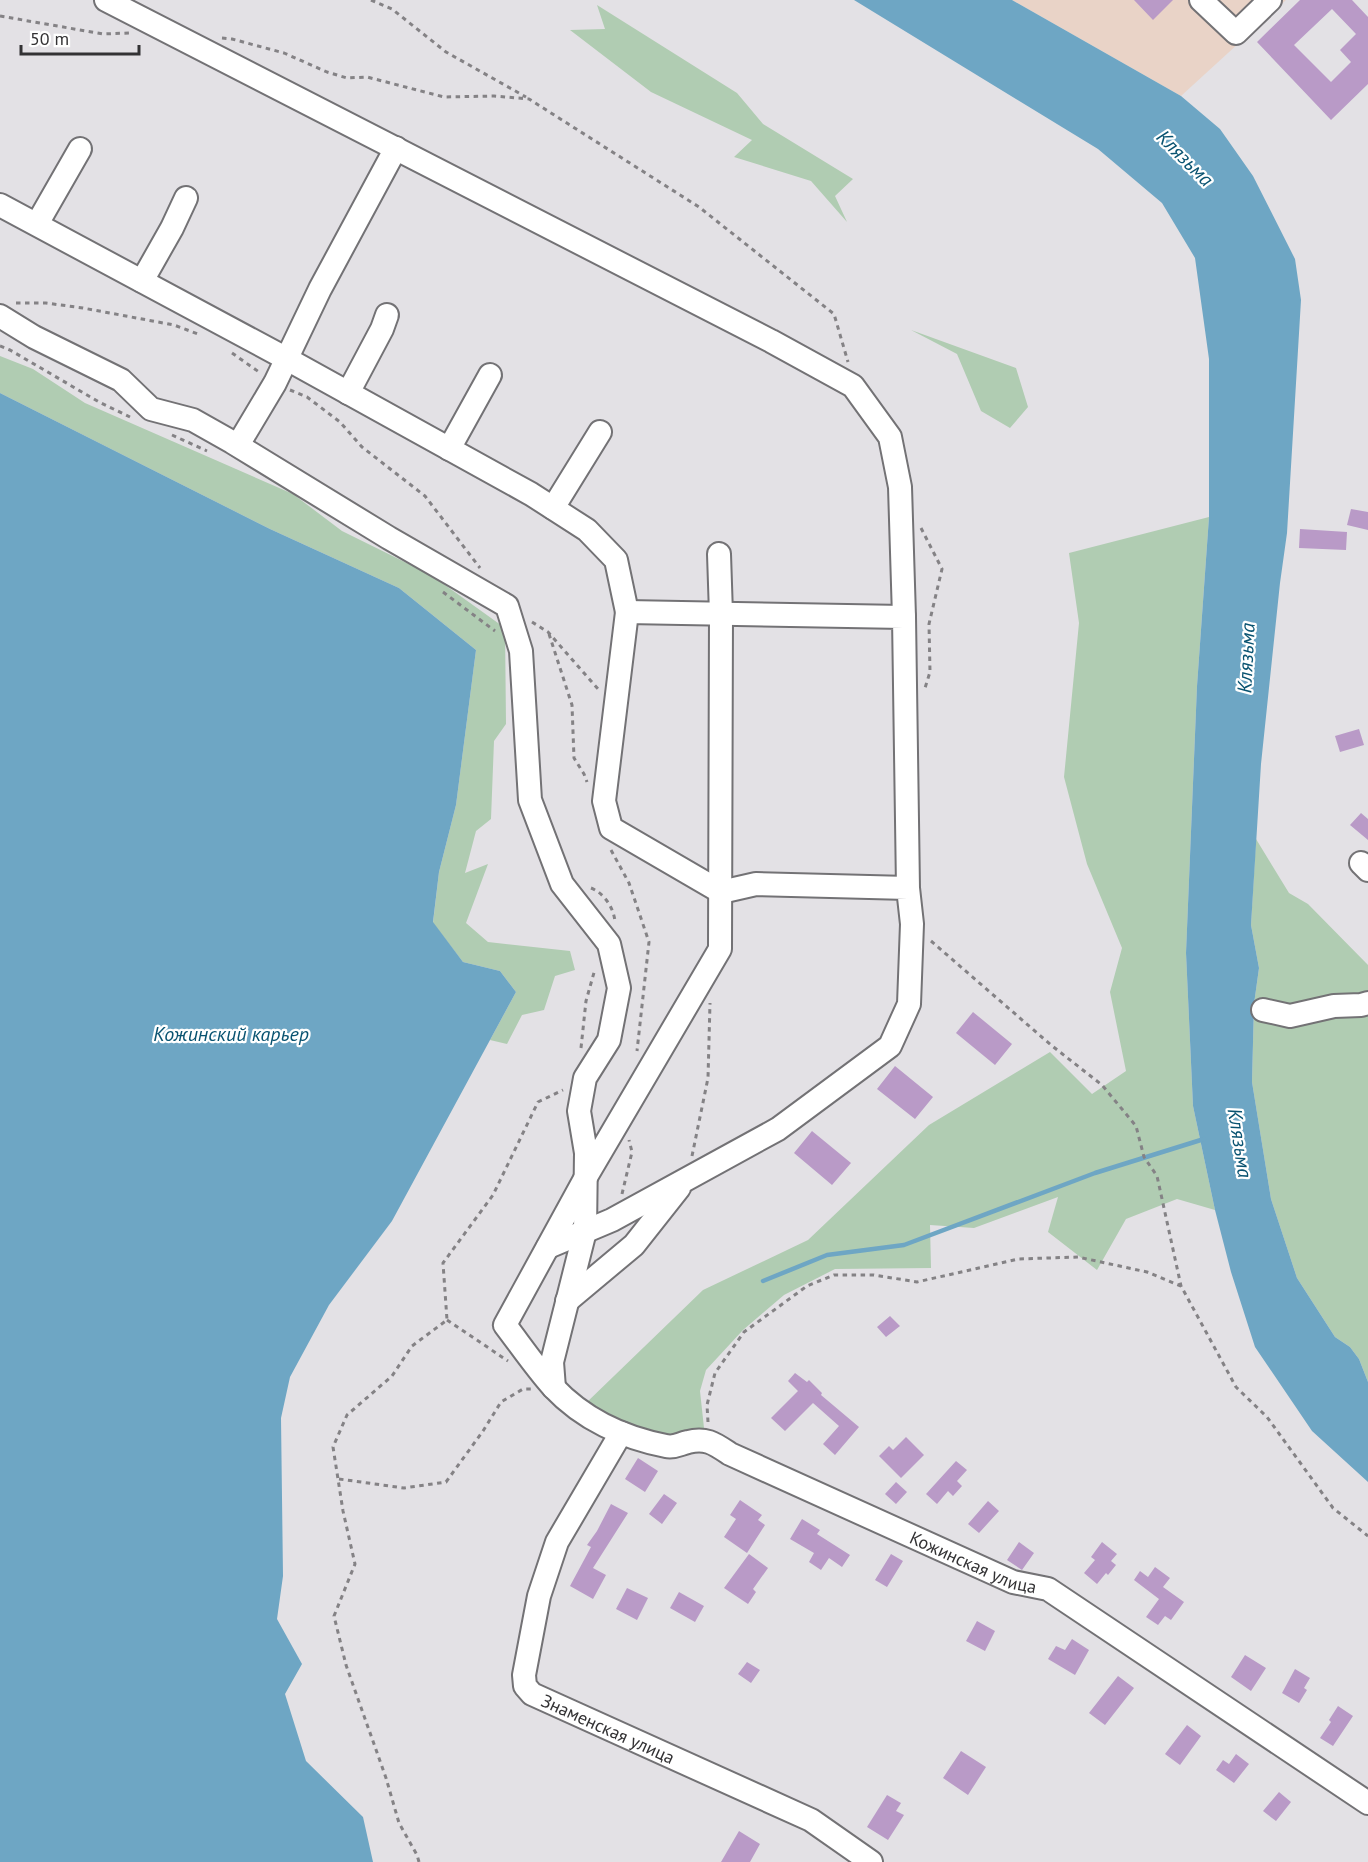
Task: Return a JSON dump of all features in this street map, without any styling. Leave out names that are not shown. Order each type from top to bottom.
[{"type":"street","points":[[106,0],[771,341],[853,386],[890,437],[900,487],[908,888],[912,924],[909,1004],[890,1046],[778,1129],[612,1220],[548,1247]]},
{"type":"street","points":[[1201,0],[1236,33],[1270,0]]},
{"type":"street","points":[[37,224],[80,148]]},
{"type":"street","points":[[238,445],[275,383],[320,289],[396,148]]},
{"type":"street","points":[[142,281],[186,198]]},
{"type":"street","points":[[0,205],[449,448],[587,530],[616,560],[627,612],[604,801],[611,828],[721,892],[756,884],[908,888]]},
{"type":"street","points":[[348,393],[387,315]]},
{"type":"street","points":[[0,316],[34,337],[121,380],[151,409],[193,420],[238,445],[389,538],[507,606],[521,651],[530,800],[562,884],[609,944],[619,988],[609,1040],[585,1078],[579,1111],[586,1152],[585,1231],[552,1362],[554,1388]]},
{"type":"street","points":[[449,448],[490,375]]},
{"type":"street","points":[[553,508],[600,432]]},
{"type":"street","points":[[708,1440],[688,1442],[674,1448],[649,1443],[621,1433],[590,1418],[554,1388],[505,1326],[586,1177],[720,949],[721,614],[719,554]]},
{"type":"street","points":[[627,612],[904,617]]},
{"type":"street","points":[[1263,1010],[1290,1016],[1334,1006],[1368,1003]]},
{"type":"street","points":[[567,1301],[634,1245],[687,1178]]},
{"type":"street","name":"Знаменская улица","points":[[621,1433],[557,1542],[539,1596],[524,1675],[525,1686],[532,1694],[811,1820],[871,1862]]},
{"type":"street","name":"Кожинская улица","points":[[708,1440],[730,1454],[1012,1582],[1048,1589],[1368,1803]]},
{"type":"path","points":[[371,0],[393,9],[446,52],[529,99],[699,207],[834,314],[848,362]]},
{"type":"path","points":[[0,16],[103,34],[134,33]]},
{"type":"path","points":[[220,38],[284,52],[327,72],[347,78],[368,77],[444,97],[494,96],[529,99]]},
{"type":"path","points":[[0,346],[99,402],[131,417]]},
{"type":"path","points":[[163,431],[217,456]]},
{"type":"path","points":[[436,588],[521,651]]},
{"type":"path","points":[[507,606],[548,632],[615,709]]},
{"type":"path","points":[[548,632],[572,705],[574,758],[587,784]]},
{"type":"path","points":[[608,845],[629,883],[650,942],[637,1055]]},
{"type":"path","points":[[912,924],[1051,1046],[1102,1085],[1136,1126],[1144,1157],[1157,1176],[1180,1286],[1236,1387],[1267,1417],[1332,1508],[1368,1536]]},
{"type":"path","points":[[447,1320],[442,1263],[493,1196],[538,1102],[585,1078],[581,1057],[586,1001],[593,972],[609,944]]},
{"type":"path","points":[[687,1178],[708,1078],[711,1006],[703,978]]},
{"type":"path","points":[[612,1220],[623,1192],[632,1152],[623,1116]]},
{"type":"path","points":[[708,1440],[707,1405],[715,1372],[744,1332],[807,1286],[834,1275],[874,1275],[917,1282],[1018,1259],[1078,1257],[1147,1272],[1180,1286]]},
{"type":"path","points":[[447,1320],[508,1361]]},
{"type":"path","points":[[419,1862],[399,1823],[387,1778],[346,1665],[334,1616],[355,1564],[343,1510],[333,1447],[347,1415],[392,1376],[412,1346],[447,1320]]},
{"type":"path","points":[[339,1479],[404,1488],[446,1482],[501,1402],[523,1389],[554,1388]]},
{"type":"shaded area","points":[[1012,0],[1286,0],[1181,96]]},
{"type":"green space","points":[[597,5],[737,93],[763,124],[853,179],[835,196],[847,222],[811,181],[734,157],[752,140],[651,92],[570,30],[605,29]]},
{"type":"green space","points":[[911,330],[1016,368],[1028,407],[1010,428],[981,411],[957,354]]},
{"type":"green space","points":[[0,356],[33,369],[85,403],[293,494],[342,531],[431,575],[505,628],[506,724],[494,741],[491,819],[476,831],[465,873],[488,864],[466,923],[488,942],[570,951],[575,970],[555,976],[544,1010],[522,1015],[507,1044],[490,1040],[516,992],[500,971],[463,962],[433,923],[439,872],[456,805],[476,650],[399,588],[270,529],[0,393]]},
{"type":"green space","points":[[1209,517],[1197,686],[1186,953],[1193,1106],[1215,1210],[1177,1199],[1126,1219],[1097,1270],[1048,1232],[1058,1197],[974,1228],[930,1225],[931,1268],[835,1269],[784,1295],[743,1330],[706,1370],[700,1391],[704,1428],[701,1432],[673,1439],[618,1426],[585,1404],[703,1290],[808,1240],[929,1125],[1050,1052],[1092,1094],[1126,1071],[1110,992],[1122,948],[1087,864],[1064,777],[1079,623],[1069,553]]},
{"type":"green space","points":[[1256,839],[1289,893],[1308,904],[1368,965],[1368,1382],[1359,1359],[1350,1347],[1335,1337],[1297,1278],[1271,1199],[1252,1082],[1254,1004],[1259,968],[1251,925]]},
{"type":"water","name":"Клязьма","points":[[854,0],[1012,0],[1181,96],[1220,129],[1253,176],[1295,259],[1301,300],[1287,533],[1261,764],[1251,925],[1259,968],[1254,1004],[1252,1082],[1271,1199],[1297,1278],[1335,1337],[1350,1347],[1359,1359],[1368,1382],[1368,1482],[1312,1431],[1255,1347],[1231,1272],[1215,1210],[1193,1106],[1186,953],[1197,686],[1209,517],[1209,359],[1195,258],[1162,203],[1098,149]]},
{"type":"water","name":"Кожинский карьер","points":[[0,393],[270,529],[399,588],[476,650],[456,805],[439,872],[433,922],[463,962],[500,971],[516,992],[392,1221],[329,1305],[290,1377],[281,1418],[283,1576],[277,1619],[302,1664],[285,1694],[306,1761],[363,1817],[373,1862],[0,1862]]},
{"type":"building","points":[[1134,0],[1173,0],[1153,20]]},
{"type":"building","points":[[1300,0],[1352,0],[1368,17],[1368,84],[1331,120],[1257,42]],"holes":[[[1332,9],[1356,34],[1340,50],[1351,62],[1331,82],[1294,45]]]},
{"type":"building","points":[[1351,509],[1368,512],[1368,530],[1347,525]]},
{"type":"building","points":[[1300,529],[1347,532],[1346,550],[1299,548]]},
{"type":"building","points":[[1359,729],[1364,745],[1340,752],[1335,736]]},
{"type":"building","points":[[1361,813],[1368,819],[1368,840],[1350,825]]},
{"type":"building","points":[[973,1012],[1012,1044],[995,1065],[956,1033]]},
{"type":"building","points":[[895,1066],[933,1097],[915,1119],[877,1089]]},
{"type":"building","points":[[812,1131],[851,1163],[832,1185],[794,1153]]},
{"type":"building","points":[[890,1316],[900,1326],[886,1337],[877,1327]]},
{"type":"building","points":[[795,1373],[807,1382],[809,1380],[822,1393],[821,1395],[859,1427],[835,1455],[823,1444],[839,1426],[813,1403],[785,1431],[771,1418],[798,1391],[788,1381]]},
{"type":"building","points":[[906,1437],[924,1455],[901,1478],[879,1456],[889,1446],[893,1450]]},
{"type":"building","points":[[638,1458],[658,1471],[645,1492],[625,1479]]},
{"type":"building","points":[[956,1461],[967,1470],[957,1481],[962,1486],[953,1496],[948,1491],[937,1504],[926,1494]]},
{"type":"building","points":[[896,1482],[907,1492],[896,1504],[885,1494]]},
{"type":"building","points":[[664,1494],[677,1503],[662,1524],[649,1514]]},
{"type":"building","points":[[740,1500],[762,1515],[758,1520],[765,1525],[747,1553],[724,1537],[736,1519],[730,1515]]},
{"type":"building","points":[[988,1501],[999,1511],[979,1533],[968,1524]]},
{"type":"building","points":[[611,1504],[628,1513],[593,1568],[606,1575],[593,1599],[570,1586],[591,1547],[587,1545]]},
{"type":"building","points":[[802,1519],[820,1530],[817,1534],[850,1555],[842,1567],[829,1558],[821,1570],[809,1562],[814,1553],[790,1539]]},
{"type":"building","points":[[1019,1542],[1034,1553],[1022,1570],[1007,1560]]},
{"type":"building","points":[[1102,1542],[1117,1554],[1111,1561],[1116,1565],[1097,1584],[1084,1573],[1095,1560],[1091,1557]]},
{"type":"building","points":[[749,1554],[768,1568],[753,1589],[756,1592],[748,1604],[724,1588]]},
{"type":"building","points":[[891,1554],[903,1561],[887,1587],[875,1580]]},
{"type":"building","points":[[1155,1567],[1170,1578],[1163,1587],[1184,1602],[1171,1620],[1165,1616],[1158,1625],[1146,1617],[1159,1599],[1134,1580],[1140,1571],[1148,1577]]},
{"type":"building","points":[[627,1588],[648,1598],[637,1620],[616,1609]]},
{"type":"building","points":[[679,1592],[704,1606],[695,1622],[670,1608]]},
{"type":"building","points":[[977,1621],[995,1631],[985,1651],[966,1641]]},
{"type":"building","points":[[1072,1639],[1089,1650],[1075,1675],[1048,1659],[1056,1646],[1065,1650]]},
{"type":"building","points":[[1245,1655],[1266,1668],[1251,1691],[1231,1677]]},
{"type":"building","points":[[747,1662],[760,1670],[751,1683],[738,1674]]},
{"type":"building","points":[[1295,1669],[1310,1678],[1304,1688],[1307,1690],[1299,1703],[1282,1693]]},
{"type":"building","points":[[1118,1676],[1134,1688],[1105,1725],[1089,1713]]},
{"type":"building","points":[[1338,1706],[1353,1716],[1333,1746],[1320,1738]]},
{"type":"building","points":[[1187,1725],[1201,1736],[1180,1765],[1165,1754]]},
{"type":"building","points":[[961,1751],[986,1767],[968,1795],[943,1778]]},
{"type":"building","points":[[1236,1754],[1249,1764],[1234,1783],[1216,1770],[1223,1760],[1229,1764]]},
{"type":"building","points":[[1279,1792],[1291,1802],[1276,1821],[1263,1811]]},
{"type":"building","points":[[887,1795],[901,1803],[896,1811],[904,1815],[888,1840],[867,1827]]},
{"type":"building","points":[[739,1831],[760,1844],[750,1862],[721,1862]]},
{"type":"waterway","points":[[763,1281],[827,1255],[904,1245],[1095,1173],[1204,1139]]}]
